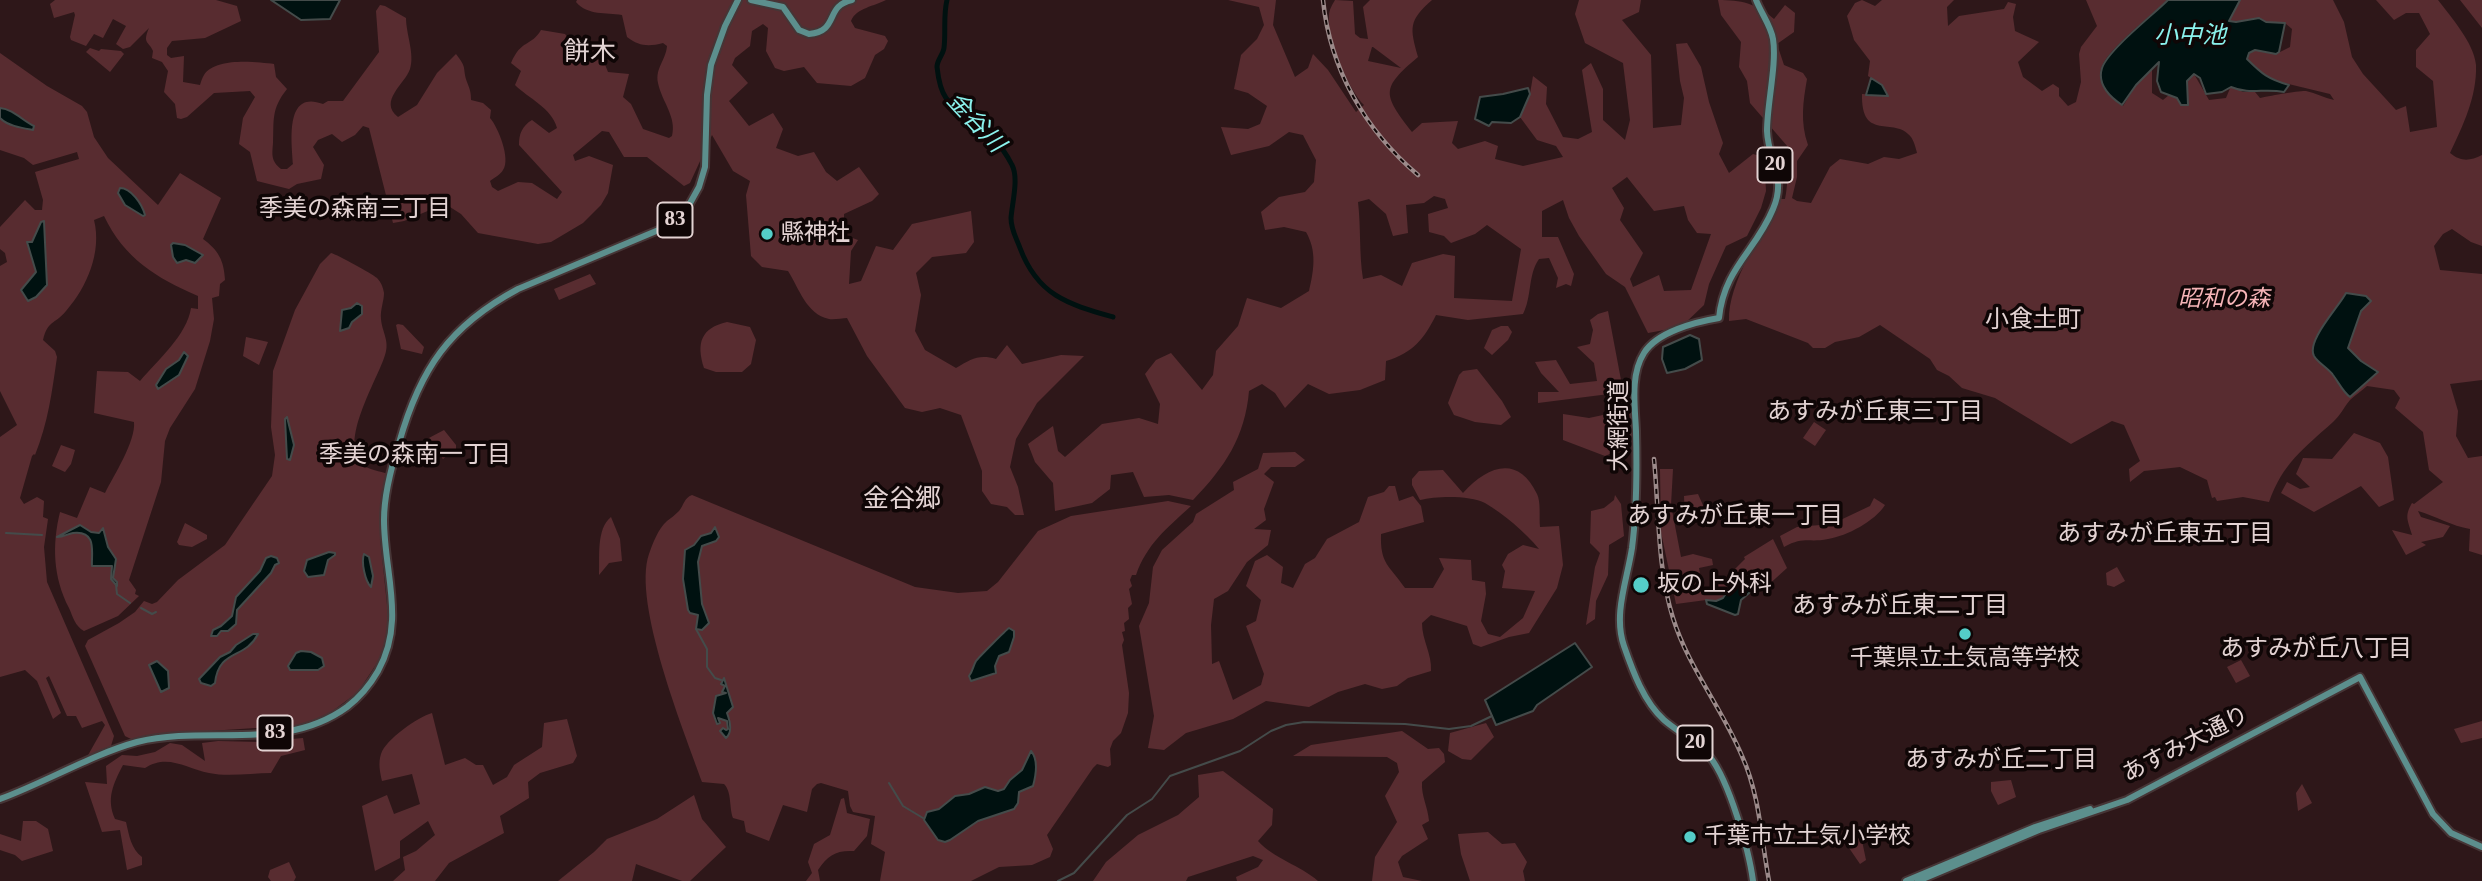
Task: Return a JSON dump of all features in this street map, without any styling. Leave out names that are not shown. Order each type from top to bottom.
[{"type":"main road","name":"83","points":[[0,799],[138,742],[174,737],[263,734],[312,727],[327,721],[366,689],[389,647],[393,623],[385,539],[385,500],[405,421],[423,376],[455,334],[495,302],[517,289],[661,229],[684,210],[696,193],[704,174],[711,65],[738,0]]},
{"type":"main road","points":[[751,0],[783,7],[799,30],[809,34],[826,28],[839,4],[852,0]]},
{"type":"main road","name":"大網街道","points":[[1753,881],[1743,832],[1721,774],[1703,749],[1665,721],[1647,698],[1625,648],[1618,618],[1630,559],[1637,497],[1635,385],[1639,363],[1650,345],[1661,338],[1700,322],[1719,318],[1725,286],[1770,216],[1777,197],[1779,179],[1767,130],[1773,40],[1756,0]]},
{"type":"main road","name":"あすみ大通り","points":[[1906,881],[2035,827],[2129,795],[2360,676],[2433,814],[2451,834],[2482,847]]},
{"type":"main road","name":"あすみ大通り","points":[[1918,881],[2039,830],[2127,800],[2248,735]]},
{"type":"green space","points":[[55,0],[216,0],[237,6],[241,21],[205,38],[172,41],[167,48],[167,55],[171,58],[184,56],[183,82],[200,85],[204,75],[217,65],[237,62],[274,64],[276,77],[287,89],[278,103],[274,121],[273,158],[281,169],[287,169],[293,164],[292,132],[296,111],[302,104],[310,101],[323,104],[328,101],[343,101],[379,52],[376,11],[380,5],[385,6],[406,18],[411,57],[410,69],[392,99],[393,111],[398,117],[417,105],[437,73],[456,54],[463,66],[471,100],[483,103],[491,110],[490,118],[503,143],[505,165],[501,173],[490,181],[492,187],[498,191],[518,182],[532,183],[557,199],[562,192],[519,145],[522,131],[532,120],[549,133],[557,128],[545,109],[515,85],[521,71],[511,63],[518,50],[534,39],[541,30],[565,34],[582,56],[604,62],[608,72],[629,74],[623,97],[631,104],[643,129],[669,138],[673,129],[657,78],[667,46],[663,43],[648,45],[636,42],[627,37],[622,15],[586,10],[577,0],[886,0],[861,10],[851,21],[855,28],[885,36],[888,41],[884,49],[875,55],[865,78],[851,86],[817,83],[804,67],[784,71],[775,68],[766,51],[768,28],[763,24],[752,31],[750,46],[735,58],[732,65],[748,83],[729,101],[749,126],[773,113],[783,129],[776,148],[798,156],[814,152],[826,172],[837,181],[859,167],[879,194],[872,201],[844,214],[844,235],[858,240],[851,251],[849,284],[861,281],[876,246],[893,250],[912,224],[971,211],[974,242],[966,253],[932,257],[916,273],[921,295],[915,331],[925,350],[956,368],[975,358],[996,359],[1007,345],[1022,364],[1061,355],[1084,356],[1037,403],[1016,439],[1010,467],[1024,515],[1015,515],[1007,507],[991,504],[982,491],[982,471],[961,415],[940,408],[922,412],[905,408],[867,356],[847,318],[831,319],[814,312],[788,271],[762,267],[751,256],[746,195],[750,181],[733,171],[712,135],[690,183],[684,186],[647,157],[624,157],[609,132],[602,131],[573,155],[575,161],[589,156],[613,165],[608,193],[601,205],[583,223],[551,242],[538,244],[478,233],[461,214],[450,207],[437,207],[393,223],[369,128],[363,126],[355,135],[342,142],[332,134],[318,140],[313,147],[324,165],[321,179],[297,184],[289,189],[257,181],[250,152],[239,144],[243,118],[255,97],[250,91],[214,93],[187,117],[177,118],[175,104],[164,92],[168,71],[162,62],[152,58],[153,51],[146,40],[149,28],[130,47],[123,49],[116,44],[126,26],[113,19],[103,38],[94,34],[86,46],[71,40],[74,12],[54,18],[50,4]]},
{"type":"green space","points":[[1228,0],[1276,0],[1273,25],[1295,77],[1308,68],[1313,54],[1328,70],[1356,112],[1364,105],[1346,76],[1331,36],[1329,14],[1335,0],[1353,1],[1355,34],[1368,39],[1363,7],[1370,0],[1432,0],[1419,14],[1413,26],[1418,57],[1392,85],[1391,100],[1395,109],[1412,132],[1422,123],[1458,121],[1452,143],[1458,149],[1485,141],[1498,146],[1495,159],[1523,166],[1563,157],[1556,146],[1537,140],[1520,117],[1530,94],[1533,76],[1547,87],[1546,104],[1563,137],[1578,139],[1592,132],[1582,70],[1591,63],[1603,89],[1603,120],[1625,140],[1630,120],[1623,63],[1585,43],[1575,14],[1579,0],[1641,0],[1639,12],[1622,20],[1651,55],[1653,128],[1681,125],[1684,98],[1676,44],[1687,43],[1701,67],[1723,143],[1719,154],[1729,173],[1753,154],[1764,157],[1766,191],[1761,208],[1747,236],[1726,246],[1709,284],[1704,305],[1681,327],[1648,333],[1625,287],[1606,274],[1579,236],[1563,200],[1542,211],[1542,237],[1558,237],[1574,274],[1571,286],[1566,284],[1556,288],[1558,278],[1549,258],[1539,259],[1533,272],[1523,314],[1468,320],[1436,315],[1417,344],[1404,354],[1386,361],[1385,380],[1360,390],[1329,394],[1308,384],[1285,408],[1275,393],[1262,384],[1249,391],[1243,423],[1232,450],[1215,476],[1193,500],[1169,495],[1144,497],[1133,472],[1111,475],[1110,489],[1092,503],[1055,511],[1053,483],[1035,462],[1028,444],[1053,426],[1058,451],[1065,457],[1102,424],[1139,418],[1158,424],[1160,404],[1145,374],[1156,360],[1171,353],[1202,390],[1213,375],[1216,351],[1238,326],[1247,298],[1281,308],[1309,291],[1314,261],[1306,232],[1284,227],[1265,230],[1261,212],[1279,197],[1305,192],[1314,182],[1316,160],[1303,135],[1289,132],[1269,146],[1231,155],[1221,127],[1248,129],[1260,124],[1267,106],[1248,93],[1234,89],[1241,55],[1257,39],[1264,25],[1259,7]],"holes":[[[1373,47],[1401,68],[1368,61]],[[1627,177],[1654,211],[1684,206],[1688,220],[1697,233],[1711,234],[1691,290],[1664,291],[1659,275],[1633,287],[1630,279],[1643,253],[1620,220],[1624,208],[1612,188]],[[1434,196],[1445,199],[1448,208],[1428,214],[1429,232],[1444,236],[1451,243],[1475,234],[1487,225],[1521,249],[1512,301],[1454,298],[1455,256],[1443,254],[1412,263],[1402,286],[1381,275],[1363,279],[1358,202],[1369,199],[1386,214],[1393,236],[1408,233],[1406,205],[1424,203]]]},
{"type":"green space","name":"昭和の森","points":[[1718,0],[1748,4],[1761,9],[1774,19],[1785,5],[1795,13],[1794,32],[1777,44],[1784,65],[1803,73],[1807,79],[1803,120],[1808,145],[1797,161],[1797,177],[1792,198],[1811,203],[1830,167],[1840,159],[1868,164],[1884,157],[1899,159],[1917,153],[1912,139],[1904,131],[1873,123],[1863,109],[1862,94],[1887,96],[1882,85],[1868,76],[1870,61],[1854,40],[1847,16],[1855,3],[1862,0],[1875,6],[1882,0],[1954,0],[1947,7],[1948,26],[1959,16],[2004,9],[2008,2],[2016,4],[2013,17],[2015,31],[2039,42],[2018,62],[2023,77],[2042,91],[2053,84],[2059,88],[2059,96],[2068,106],[2076,102],[2081,82],[2081,47],[2097,26],[2086,0],[2167,0],[2122,41],[2102,66],[2102,84],[2113,99],[2123,106],[2136,85],[2152,69],[2152,93],[2163,100],[2169,95],[2188,101],[2187,81],[2194,74],[2209,100],[2226,98],[2231,86],[2243,92],[2255,92],[2260,98],[2306,91],[2334,100],[2330,94],[2272,80],[2259,73],[2246,59],[2249,53],[2255,50],[2276,54],[2290,47],[2292,29],[2285,23],[2266,22],[2259,18],[2228,21],[2240,0],[2333,0],[2344,22],[2352,57],[2363,74],[2396,110],[2406,106],[2410,132],[2437,127],[2433,81],[2416,67],[2416,50],[2430,34],[2419,13],[2406,13],[2394,20],[2376,0],[2438,0],[2467,39],[2476,65],[2472,100],[2450,153],[2466,160],[2482,155],[2482,246],[2452,229],[2443,234],[2434,246],[2440,270],[2482,274],[2482,380],[2450,384],[2458,411],[2456,436],[2468,458],[2482,456],[2482,555],[2469,551],[2470,529],[2418,511],[2421,517],[2450,526],[2443,537],[2421,542],[2426,545],[2406,555],[2392,530],[2412,535],[2407,515],[2412,503],[2443,482],[2429,470],[2423,432],[2395,408],[2400,398],[2394,390],[2367,386],[2352,398],[2335,420],[2287,467],[2269,502],[2243,497],[2217,501],[2215,497],[2212,498],[2207,480],[2180,467],[2144,471],[2130,482],[2129,469],[2140,461],[2124,425],[2112,421],[2071,444],[1995,398],[1962,388],[1949,376],[1937,370],[1930,359],[1880,325],[1859,337],[1835,342],[1825,348],[1813,348],[1808,343],[1746,319],[1729,321],[1730,306],[1740,274],[1781,199],[1785,199],[1788,176],[1793,164],[1788,147],[1750,103],[1747,81],[1739,67],[1741,42],[1721,15]]},
{"type":"green space","points":[[2460,0],[2482,0],[2482,28]]},
{"type":"green space","points":[[90,48],[99,51],[121,51],[124,54],[110,72],[86,52]]},
{"type":"green space","points":[[0,53],[47,86],[82,106],[87,112],[94,137],[108,158],[158,205],[180,173],[221,198],[203,239],[219,256],[225,280],[220,284],[219,296],[212,298],[214,319],[210,341],[195,389],[170,428],[165,441],[161,482],[129,580],[136,590],[135,594],[139,596],[118,616],[84,631],[73,618],[57,573],[55,549],[60,512],[77,518],[90,487],[105,493],[119,468],[134,430],[134,422],[94,413],[97,371],[128,372],[140,381],[178,337],[191,308],[198,309],[198,296],[168,282],[131,255],[104,216],[94,220],[96,244],[86,280],[74,302],[49,326],[43,340],[55,351],[57,357],[43,431],[35,455],[32,456],[20,498],[24,504],[37,497],[44,501],[43,517],[48,519],[44,547],[47,582],[114,736],[111,746],[87,757],[105,725],[102,721],[82,728],[76,716],[67,716],[49,676],[46,678],[61,713],[53,719],[37,681],[25,670],[0,677],[0,437],[17,425],[0,391],[0,266],[7,262],[5,253],[0,249],[0,227],[25,200],[35,210],[42,210],[43,200],[35,172],[79,159],[77,152],[33,165],[24,158],[0,150]]},
{"type":"green space","points":[[331,253],[377,278],[384,293],[381,316],[386,350],[362,411],[354,442],[356,455],[363,465],[388,474],[380,509],[380,537],[389,624],[381,657],[358,692],[326,716],[303,725],[161,734],[133,740],[125,736],[85,646],[88,640],[135,612],[144,601],[152,604],[157,602],[178,580],[225,545],[272,476],[275,455],[271,427],[273,371],[295,310],[320,264]]},
{"type":"green space","points":[[590,274],[596,284],[559,300],[554,289]]},
{"type":"green space","points":[[1608,311],[1621,380],[1612,386],[1609,394],[1538,403],[1538,392],[1559,392],[1541,373],[1535,362],[1556,360],[1570,384],[1597,381],[1594,363],[1577,347],[1590,344],[1593,330],[1590,320]]},
{"type":"green space","points":[[727,322],[750,327],[756,340],[751,364],[742,372],[716,372],[704,368],[701,351],[703,338],[711,328]]},
{"type":"green space","points":[[396,325],[403,325],[424,347],[422,354],[401,349]]},
{"type":"green space","points":[[1508,326],[1512,332],[1508,340],[1492,355],[1484,348],[1492,330]]},
{"type":"green space","points":[[246,337],[268,342],[259,365],[243,356]]},
{"type":"green space","points":[[1477,369],[1511,417],[1501,425],[1475,422],[1454,415],[1448,403],[1459,375],[1463,371]]},
{"type":"green space","points":[[1631,403],[1632,437],[1616,451],[1605,456],[1563,440],[1563,414],[1589,418],[1603,415],[1609,405]]},
{"type":"green space","points":[[1814,422],[1826,430],[1815,446],[1803,438]]},
{"type":"green space","points":[[444,430],[456,445],[456,449],[443,459],[427,439]]},
{"type":"green space","points":[[2354,433],[2380,443],[2388,457],[2394,500],[2379,507],[2361,486],[2314,512],[2281,493],[2287,482],[2300,489],[2310,487],[2296,474],[2303,458],[2332,459]]},
{"type":"green space","points":[[61,445],[75,450],[71,464],[65,472],[52,466]]},
{"type":"green space","points":[[1295,452],[1305,460],[1295,467],[1271,467],[1264,474],[1274,482],[1264,509],[1266,520],[1254,529],[1271,530],[1268,545],[1247,562],[1228,591],[1214,599],[1211,625],[1212,664],[1219,661],[1233,700],[1261,685],[1264,674],[1246,626],[1256,621],[1261,600],[1246,586],[1255,561],[1267,555],[1283,567],[1281,583],[1293,588],[1305,564],[1315,558],[1327,539],[1359,522],[1368,497],[1384,492],[1389,486],[1395,486],[1399,501],[1413,496],[1421,506],[1424,522],[1381,534],[1384,558],[1405,588],[1433,588],[1444,569],[1439,558],[1471,560],[1472,580],[1485,582],[1486,594],[1481,621],[1488,634],[1500,637],[1523,618],[1535,591],[1502,588],[1505,571],[1502,565],[1508,554],[1523,545],[1539,549],[1514,524],[1479,500],[1453,497],[1420,500],[1412,485],[1412,479],[1419,471],[1443,470],[1463,493],[1492,471],[1502,468],[1521,473],[1537,494],[1540,527],[1559,526],[1563,565],[1557,588],[1529,633],[1481,647],[1473,644],[1467,626],[1431,615],[1422,623],[1431,671],[1408,678],[1397,686],[1382,689],[1365,684],[1338,692],[1309,707],[1266,701],[1233,719],[1186,733],[1164,750],[1148,748],[1154,716],[1139,626],[1149,603],[1153,567],[1162,550],[1193,522],[1196,514],[1234,490],[1233,482],[1258,469],[1263,453]]},
{"type":"green space","points":[[1660,469],[1673,469],[1671,505],[1681,557],[1693,554],[1712,559],[1713,565],[1699,568],[1703,589],[1721,581],[1745,559],[1744,557],[1773,539],[1787,568],[1765,588],[1751,569],[1723,598],[1676,604],[1661,532]]},
{"type":"green space","points":[[1698,494],[1706,512],[1685,519],[1684,496]]},
{"type":"green space","points":[[692,495],[915,587],[958,593],[987,591],[998,582],[1038,531],[1071,516],[1168,501],[1191,506],[1158,538],[1140,564],[1136,575],[1132,575],[1132,586],[1129,589],[1132,604],[1128,608],[1129,619],[1124,623],[1125,631],[1122,632],[1129,693],[1128,713],[1121,733],[1110,749],[1111,765],[1108,767],[1097,764],[1093,768],[1047,835],[1053,849],[1050,857],[1032,865],[999,867],[971,881],[880,881],[885,852],[871,844],[875,816],[853,812],[848,791],[821,783],[812,789],[807,812],[783,805],[769,841],[746,832],[744,821],[733,818],[724,784],[702,782],[662,667],[648,603],[646,576],[654,541],[664,524]]},
{"type":"green space","points":[[1615,495],[1621,504],[1624,536],[1609,545],[1608,575],[1596,601],[1595,619],[1586,625],[1595,567],[1600,553],[1590,543],[1591,511],[1604,508],[1614,500]]},
{"type":"green space","points":[[1874,498],[1885,505],[1875,517],[1860,527],[1835,537],[1802,541],[1784,547],[1780,536],[1797,527],[1832,524],[1870,506]]},
{"type":"green space","points":[[611,517],[620,539],[622,561],[609,563],[599,575],[601,536]]},
{"type":"green space","points":[[185,523],[207,535],[207,539],[192,547],[179,545],[177,542]]},
{"type":"green space","points":[[2117,567],[2125,581],[2114,587],[2107,585],[2106,573]]},
{"type":"green space","points":[[2241,660],[2250,676],[2236,683],[2227,667]]},
{"type":"green space","points":[[432,713],[445,765],[465,758],[476,765],[483,765],[493,785],[507,777],[514,765],[542,747],[544,723],[567,719],[577,756],[573,763],[540,773],[528,782],[529,798],[500,816],[504,833],[449,863],[435,881],[393,881],[405,870],[403,857],[416,851],[435,835],[428,821],[400,841],[400,858],[375,871],[362,806],[387,795],[394,814],[420,804],[412,774],[382,781],[380,761],[384,748],[396,735]]},
{"type":"green space","points":[[2482,721],[2482,738],[2461,743],[2454,729]]},
{"type":"green space","points":[[1486,723],[1494,737],[1471,760],[1462,759],[1448,751],[1450,733]]},
{"type":"green space","points":[[1402,731],[1428,749],[1439,748],[1444,754],[1445,762],[1422,782],[1429,821],[1422,825],[1428,839],[1402,856],[1398,862],[1403,877],[1422,881],[1372,881],[1375,857],[1397,822],[1385,796],[1399,772],[1397,763],[1387,757],[1293,756],[1311,745]]},
{"type":"green space","points":[[303,738],[305,750],[281,756],[271,773],[216,774],[170,762],[145,768],[123,765],[112,792],[112,812],[115,819],[126,822],[133,846],[142,857],[142,865],[127,870],[120,830],[102,832],[85,782],[107,784],[106,766],[122,755],[137,756],[155,752],[170,743],[182,745],[205,761],[202,743]]},
{"type":"green space","points":[[1223,771],[1273,809],[1272,825],[1258,841],[1272,853],[1318,881],[1237,881],[1236,877],[1258,867],[1263,860],[1253,856],[1188,877],[1186,881],[1093,881],[1106,862],[1138,835],[1178,815],[1199,797],[1198,775]]},
{"type":"green space","points":[[2011,780],[2016,797],[1998,805],[1991,791],[1991,782]]},
{"type":"green space","points":[[2302,784],[2312,803],[2298,811],[2296,793]]},
{"type":"green space","points":[[694,795],[702,819],[726,847],[690,881],[682,881],[636,864],[632,881],[558,881],[607,839],[657,819]]},
{"type":"green space","points":[[844,798],[847,813],[870,819],[867,836],[854,851],[833,854],[825,861],[818,870],[820,881],[806,881],[812,873],[808,862],[814,844],[830,835],[841,799]]},
{"type":"green space","points":[[23,821],[36,821],[48,829],[53,851],[22,861],[15,855],[0,850],[0,834],[21,841]]},
{"type":"green space","points":[[1488,832],[1502,844],[1515,843],[1527,862],[1523,871],[1525,881],[1470,881],[1458,834]]},
{"type":"green space","points":[[1861,836],[1866,860],[1860,864],[1847,845]]},
{"type":"green space","points":[[289,862],[296,877],[294,881],[271,881],[268,877],[270,870]]},
{"type":"water","points":[[271,0],[340,0],[330,19],[301,20]]},
{"type":"water","name":"小中池","points":[[2168,0],[2240,0],[2229,21],[2259,18],[2266,22],[2285,23],[2279,52],[2276,54],[2255,50],[2249,53],[2247,59],[2266,75],[2289,85],[2284,92],[2244,91],[2231,87],[2222,92],[2206,94],[2200,78],[2194,74],[2187,81],[2188,105],[2181,105],[2177,98],[2161,92],[2157,81],[2159,62],[2136,85],[2122,105],[2117,102],[2103,85],[2102,68],[2113,52]]},
{"type":"water","points":[[1871,78],[1882,85],[1888,96],[1866,95]]},
{"type":"water","points":[[1528,88],[1530,94],[1520,117],[1511,123],[1492,122],[1489,126],[1475,119],[1480,97]]},
{"type":"water","points":[[0,108],[14,113],[34,126],[33,130],[3,121],[0,118]]},
{"type":"water","points":[[120,188],[136,197],[145,215],[125,205],[118,193]]},
{"type":"water","points":[[44,221],[47,285],[28,301],[21,290],[36,272],[27,242],[32,242],[41,222]]},
{"type":"water","points":[[173,243],[185,245],[203,255],[195,263],[186,260],[177,263],[173,257]]},
{"type":"water","points":[[2346,293],[2366,296],[2371,301],[2361,311],[2348,348],[2378,372],[2350,397],[2331,372],[2316,359],[2313,350],[2318,333]]},
{"type":"water","points":[[357,303],[362,306],[362,314],[349,328],[340,331],[342,310]]},
{"type":"water","points":[[1690,335],[1699,339],[1702,360],[1685,369],[1667,373],[1662,359],[1663,347]]},
{"type":"water","points":[[184,352],[188,356],[179,375],[158,389],[156,385],[166,369],[179,360]]},
{"type":"water","points":[[287,417],[294,445],[290,460],[287,459]]},
{"type":"water","points":[[80,525],[91,532],[99,533],[103,528],[108,547],[116,559],[113,578],[117,586],[111,579],[112,566],[92,566],[92,544],[86,535],[73,533],[57,537]]},
{"type":"water","points":[[715,527],[719,537],[716,541],[702,546],[698,562],[702,604],[709,623],[702,630],[696,629],[698,615],[688,610],[683,579],[685,550],[694,545],[701,536],[711,533]]},
{"type":"water","points":[[329,552],[335,555],[328,560],[324,575],[308,577],[304,571],[307,560]]},
{"type":"water","points":[[364,554],[369,557],[373,576],[371,587],[364,571]]},
{"type":"water","points":[[266,558],[277,558],[279,563],[237,610],[236,624],[228,631],[211,636],[213,630],[232,616],[236,597],[260,571]]},
{"type":"water","points":[[1747,574],[1756,587],[1741,600],[1738,614],[1707,604],[1706,600],[1716,601],[1723,598],[1733,582],[1745,578]]},
{"type":"water","points":[[1009,628],[1014,631],[1014,637],[1009,652],[999,656],[995,666],[996,673],[971,681],[969,676],[976,661]]},
{"type":"water","points":[[253,634],[258,634],[253,642],[222,664],[215,683],[211,686],[201,683],[199,679],[220,657]]},
{"type":"water","points":[[1575,643],[1592,667],[1537,705],[1533,711],[1496,725],[1485,700]]},
{"type":"water","points":[[311,652],[322,658],[324,666],[318,670],[290,670],[288,666],[296,653]]},
{"type":"water","points":[[157,661],[168,671],[169,688],[161,692],[149,665]]},
{"type":"water","points":[[724,678],[733,707],[727,713],[730,730],[726,738],[720,731],[723,728],[728,729],[727,721],[718,718],[720,723],[717,724],[713,713],[716,696],[726,693],[722,692],[725,686],[721,684]]},
{"type":"water","points":[[1031,751],[1036,763],[1033,786],[1019,792],[1018,803],[1014,809],[978,821],[950,840],[938,840],[924,820],[927,812],[939,809],[955,796],[969,794],[985,787],[998,791],[1004,789],[1022,770]]},
{"type":"waterway","name":"金谷川","points":[[947,0],[944,48],[937,67],[941,87],[948,100],[964,109],[991,135],[1012,165],[1015,184],[1011,222],[1027,264],[1045,287],[1056,296],[1113,317]]},
{"type":"waterway","points":[[6,533],[42,535]]},
{"type":"waterway","points":[[116,585],[117,594],[130,603]]},
{"type":"waterway","points":[[141,608],[152,614],[156,612]]},
{"type":"waterway","points":[[696,629],[707,649],[707,667],[715,678],[721,680]]},
{"type":"waterway","points":[[1058,881],[1074,873],[1127,815],[1152,799],[1170,776],[1240,751],[1271,731],[1286,725],[1304,722],[1405,724],[1449,729],[1471,726],[1492,716]]},
{"type":"waterway","points":[[889,783],[903,806],[923,818]]},
{"type":"railway","points":[[1323,0],[1333,50],[1353,96],[1382,138],[1418,175]]},
{"type":"railway","points":[[1654,459],[1661,559],[1673,618],[1687,653],[1734,738],[1748,771],[1769,881]]},
{"type":"place","name":"縣神社","points":[[767,234]]},
{"type":"place","name":"坂の上外科","points":[[1641,585]]},
{"type":"place","name":"千葉県立土気高等学校","points":[[1965,634]]},
{"type":"place","name":"千葉市立土気小学校","points":[[1690,837]]},
{"type":"district","name":"餅木","points":[[590,53]]},
{"type":"district","name":"季美の森南三丁目","points":[[355,210]]},
{"type":"district","name":"小食土町","points":[[2033,321]]},
{"type":"district","name":"あすみが丘東三丁目","points":[[1875,413]]},
{"type":"district","name":"季美の森南一丁目","points":[[415,456]]},
{"type":"district","name":"金谷郷","points":[[902,500]]},
{"type":"district","name":"あすみが丘東一丁目","points":[[1735,517]]},
{"type":"district","name":"あすみが丘東五丁目","points":[[2165,535]]},
{"type":"district","name":"あすみが丘東二丁目","points":[[1900,607]]},
{"type":"district","name":"あすみが丘八丁目","points":[[2316,650]]},
{"type":"district","name":"あすみが丘二丁目","points":[[2001,761]]}]
